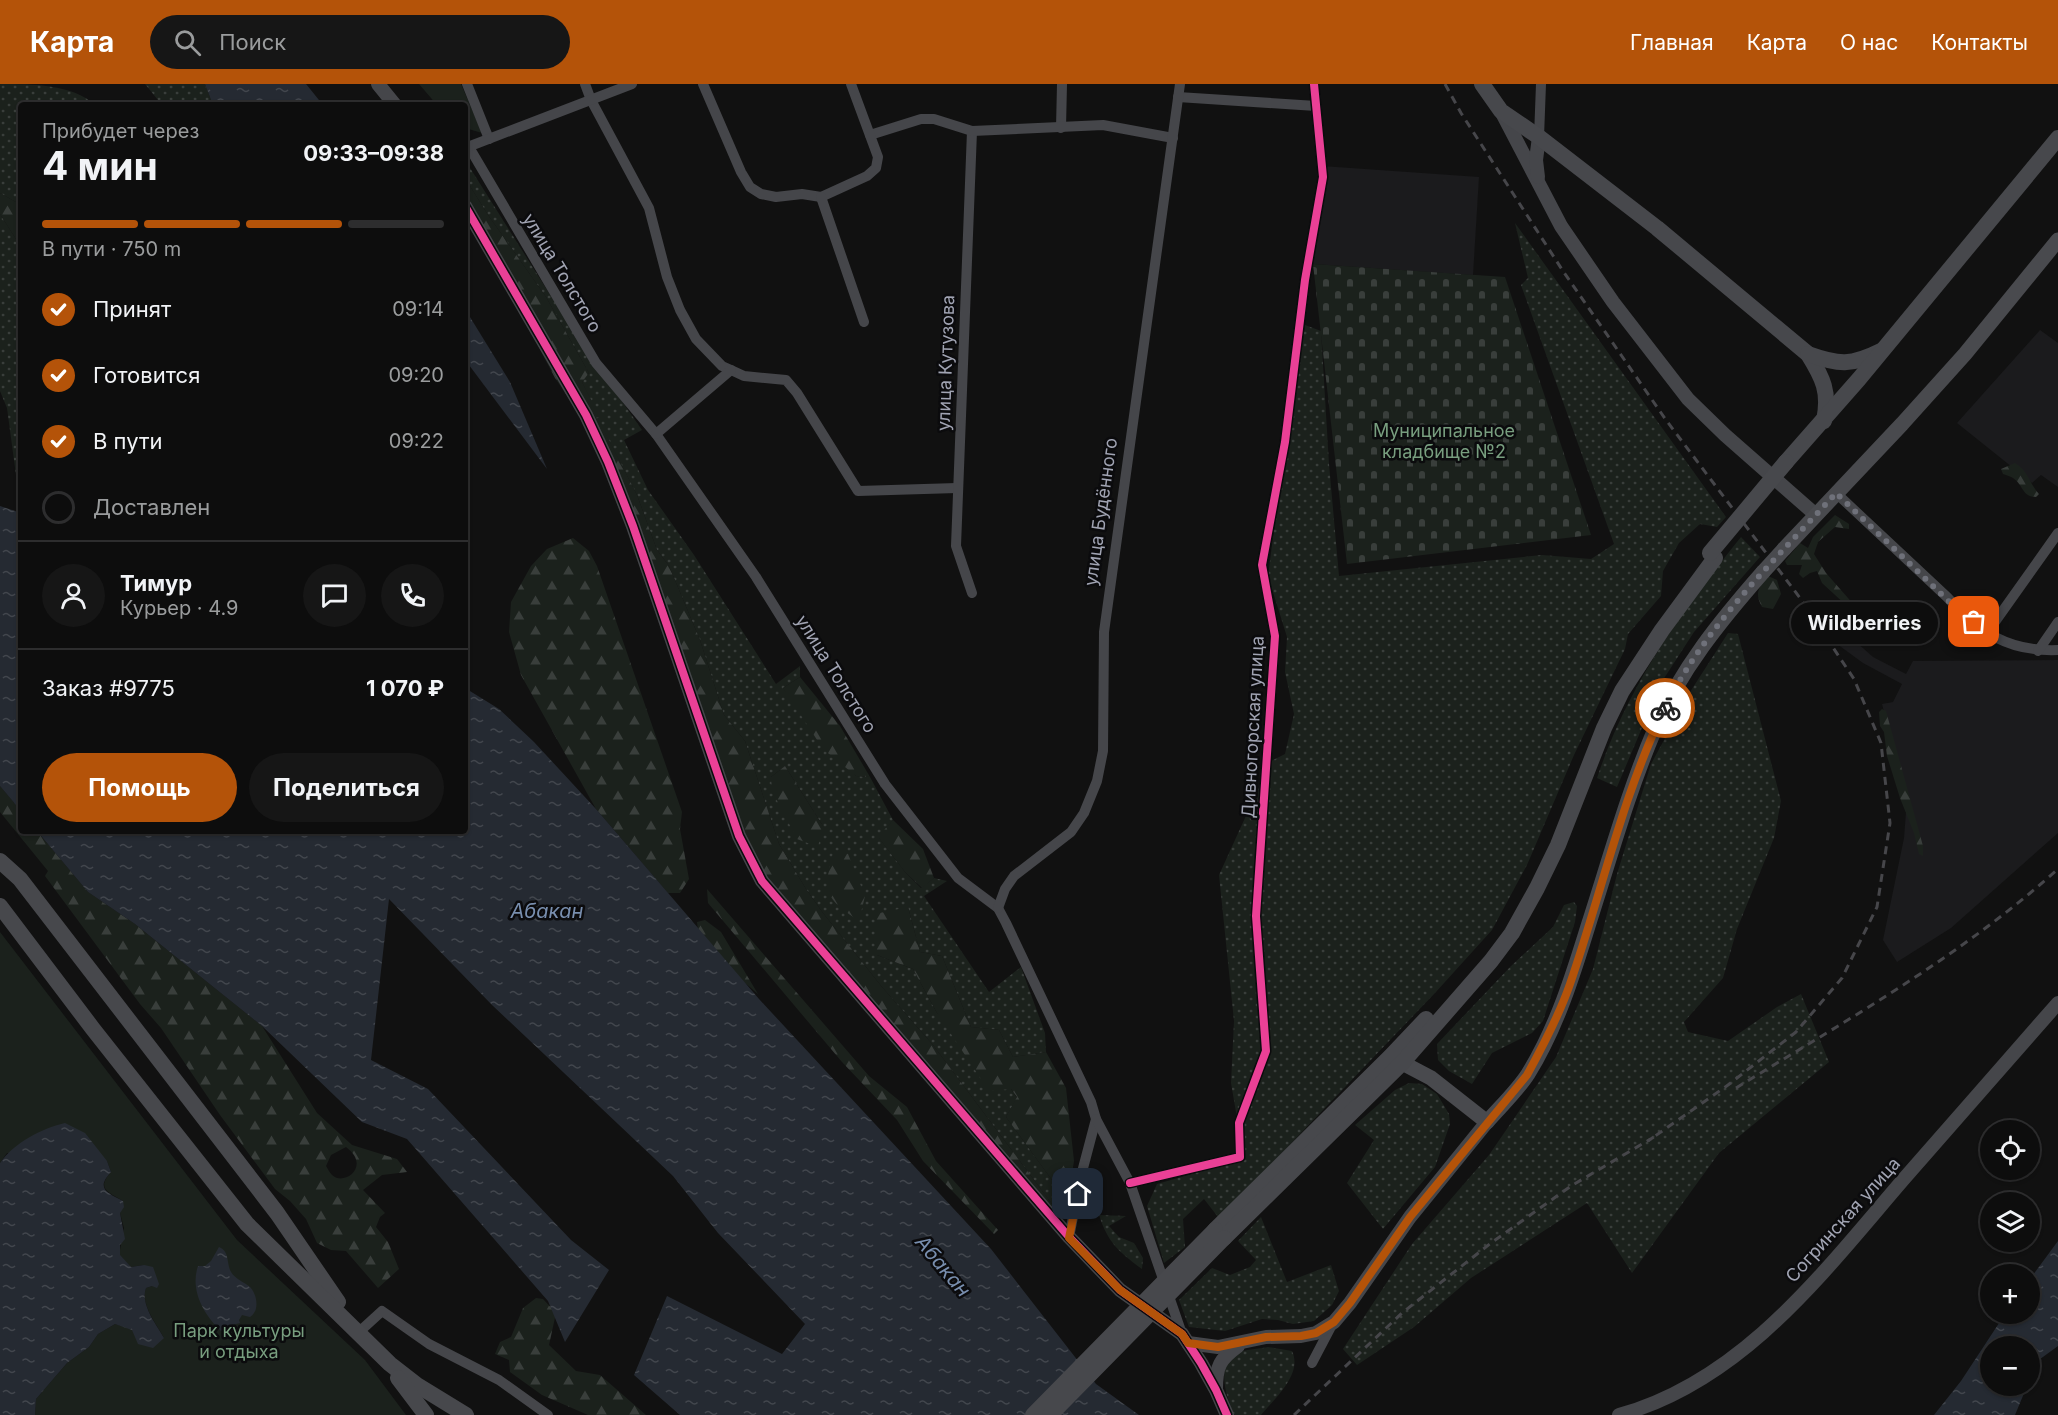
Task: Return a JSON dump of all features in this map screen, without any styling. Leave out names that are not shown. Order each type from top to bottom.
[{"type":"main road","points":[[1482,84],[1501,111],[1539,137],[1657,228],[1808,354],[1826,388],[1824,421]]},
{"type":"main road","points":[[1050,1415],[1219,1234],[1372,1091],[1482,956],[1528,884],[1549,843],[1597,726],[1615,689],[1655,626],[2058,138]]},
{"type":"main road","points":[[1789,465],[1864,387],[2058,154]]},
{"type":"main road","points":[[1396,1060],[1431,1078],[1487,1122],[1527,1075],[1556,1020],[1570,985],[1637,775],[1673,690],[1725,615],[1965,354],[2058,240]]},
{"type":"main road","points":[[1808,354],[1834,363],[1852,362],[1883,350]]},
{"type":"main road","points":[[0,861],[20,879],[270,1204],[360,1332]]},
{"type":"main road","points":[[0,906],[93,1029],[247,1224],[360,1332],[379,1353],[426,1415]]},
{"type":"main road","points":[[1033,1415],[1396,1060]]},
{"type":"main road","points":[[1372,1091],[1396,1078],[1409,1076],[1431,1078]]},
{"type":"main road","points":[[379,1353],[417,1385],[466,1415]]},
{"type":"street","points":[[378,84],[393,102]]},
{"type":"street","points":[[466,84],[489,139]]},
{"type":"street","points":[[585,84],[591,100],[649,208],[667,277],[680,310],[696,339],[722,366],[744,376],[786,380],[797,393],[858,491],[957,488]]},
{"type":"street","points":[[468,148],[632,84]]},
{"type":"street","points":[[703,84],[741,172],[750,187],[761,194],[776,196],[802,194],[821,197],[867,176],[876,168],[878,157],[851,84]]},
{"type":"street","points":[[1061,128],[1062,84]]},
{"type":"street","name":"улица Будённого","points":[[998,908],[1005,889],[1014,876],[1071,832],[1084,813],[1096,781],[1103,751],[1104,632],[1180,84]]},
{"type":"street","name":"Дивногорская улица","points":[[1130,1183],[1240,1157],[1239,1123],[1266,1051],[1256,916],[1275,636],[1262,566],[1286,442],[1305,280],[1323,177],[1314,84]]},
{"type":"street","points":[[1539,185],[1536,160],[1541,84]]},
{"type":"street","points":[[1178,97],[1316,106]]},
{"type":"street","points":[[1501,111],[1561,226],[1613,302],[1688,399],[1725,435],[1816,515]]},
{"type":"street","points":[[870,135],[921,119],[934,119],[972,131],[1103,125],[1173,138]]},
{"type":"street","name":"улица Кутузова","points":[[972,131],[956,546],[972,593]]},
{"type":"street","name":"улица Толстого","points":[[468,150],[596,363],[656,434],[756,577],[885,784],[958,878],[998,908],[1091,1102],[1096,1119],[1130,1183],[1185,1339]]},
{"type":"street","points":[[821,197],[864,322]]},
{"type":"street","points":[[468,211],[586,416],[608,462],[633,526],[740,836],[762,881],[1069,1238],[1120,1290],[1185,1339],[1216,1390],[1227,1415]]},
{"type":"street","points":[[656,434],[731,370]]},
{"type":"street","points":[[1836,493],[1960,612],[1987,633],[2019,648],[2038,651],[2058,650]]},
{"type":"street","points":[[1987,633],[2058,533]]},
{"type":"street","points":[[2038,651],[2058,622]]},
{"type":"street","name":"Согринская улица","points":[[1619,1415],[1670,1396],[1704,1378],[1736,1355],[1784,1314],[1839,1255],[2058,1003]]},
{"type":"street","points":[[1069,1238],[1082,1172],[1096,1119]]},
{"type":"street","points":[[1312,1362],[1334,1322],[1350,1303],[1410,1217],[1487,1122]]},
{"type":"street","points":[[360,1332],[382,1311],[429,1344],[500,1380],[548,1415]]},
{"type":"street","points":[[1185,1339],[1218,1347],[1266,1337],[1316,1333],[1334,1322]]},
{"type":"street","points":[[1216,1390],[1216,1373],[1224,1356],[1243,1342]]},
{"type":"shaded area","points":[[1322,166],[1479,177],[1473,275],[1313,264]]},
{"type":"shaded area","points":[[2040,330],[2058,343],[2058,487],[2041,475],[2032,483],[1957,423]]},
{"type":"shaded area","points":[[1817,600],[1845,632],[1873,657],[1906,674],[1913,661],[2058,660],[2058,833],[1951,928],[1897,962],[1883,940],[1904,838],[1907,799],[1882,704],[1893,702],[1902,684],[1863,663],[1837,644],[1809,608]]},
{"type":"green space","points":[[0,84],[38,85],[63,89],[91,102],[18,102],[18,203],[0,193]]},
{"type":"green space","points":[[145,84],[205,84],[212,102],[160,102]]},
{"type":"green space","points":[[419,84],[461,84],[482,133],[468,129],[468,102],[434,102]]},
{"type":"green space","points":[[468,165],[573,331],[642,430],[624,440],[648,490],[694,555],[776,684],[800,666],[800,677],[783,688],[856,776],[870,777],[893,820],[879,838],[905,872],[921,888],[934,878],[947,881],[924,896],[989,992],[1021,967],[1045,1033],[1046,1052],[1013,1057],[999,1030],[971,1027],[942,956],[920,952],[908,907],[877,955],[913,969],[937,1013],[1011,1089],[1017,1098],[1006,1117],[1060,1191],[1055,1208],[933,1045],[882,987],[823,913],[779,844],[745,741],[724,715],[700,640],[669,566],[657,550],[637,495],[604,431],[592,434],[583,419],[599,417],[582,382],[589,373],[546,297],[468,183]],"holes":[[[785,766],[823,826],[771,777]]]},
{"type":"green space","points":[[468,183],[546,297],[589,373],[582,382],[600,417],[583,419],[555,378],[468,216]]},
{"type":"green space","points":[[0,193],[18,203],[18,242],[0,214]]},
{"type":"green space","points":[[0,214],[18,242],[18,478],[7,408],[0,391]]},
{"type":"green space","points":[[1515,223],[1726,517],[1717,527],[1700,524],[1679,543],[1663,571],[1661,596],[1628,634],[1625,649],[1574,755],[1527,865],[1492,930],[1435,993],[1218,1217],[1204,1199],[1183,1219],[1185,1247],[1164,1263],[1147,1206],[1157,1184],[1244,1159],[1231,1083],[1234,1021],[1219,875],[1271,761],[1285,754],[1294,714],[1285,672],[1287,637],[1268,576],[1305,325],[1321,331],[1339,576],[1542,555],[1591,559],[1614,544],[1521,285],[1528,278]]},
{"type":"green space","name":"Муниципальное кладбище №2","points":[[1313,264],[1505,277],[1591,535],[1347,564]]},
{"type":"green space","points":[[604,430],[637,495],[657,550],[669,566],[700,640],[724,715],[745,741],[779,844],[823,913],[882,987],[933,1045],[1055,1208],[1036,1209],[745,860],[656,593],[592,434]]},
{"type":"green space","points":[[2015,463],[2023,470],[2039,494],[2036,497],[2025,493],[2016,481],[2003,474],[2001,469]]},
{"type":"green space","points":[[1835,515],[1849,524],[1849,529],[1835,527],[1818,542],[1814,554],[1826,573],[1862,614],[1858,616],[1822,583],[1817,571],[1803,578],[1799,574],[1802,565],[1787,565],[1785,561],[1800,543],[1808,548],[1813,537]]},
{"type":"green space","points":[[1741,537],[1760,557],[1694,632],[1661,683],[1617,787],[1597,778],[1609,745],[1640,681],[1677,621]]},
{"type":"green space","points":[[573,538],[589,551],[597,566],[682,812],[680,829],[689,879],[680,893],[668,893],[596,809],[521,675],[509,632],[511,602],[531,566],[547,549]]},
{"type":"green space","points":[[1768,576],[1777,580],[1781,594],[1773,609],[1762,607],[1758,598],[1760,587]]},
{"type":"green space","points":[[1728,633],[1738,634],[1781,801],[1774,838],[1737,929],[1723,978],[1684,1022],[1688,1032],[1728,1041],[1777,1007],[1801,994],[1829,1062],[1719,1153],[1632,1273],[1587,1203],[1471,1278],[1414,1327],[1357,1365],[1343,1349],[1412,1244],[1489,1155],[1556,1057],[1593,969],[1617,874],[1651,764],[1690,692]]},
{"type":"green space","points":[[800,677],[840,726],[870,777],[856,776],[823,749],[783,688]]},
{"type":"green space","points":[[1882,709],[1886,711],[1923,846],[1923,856],[1919,854],[1887,756],[1884,732],[1880,726],[1879,712]]},
{"type":"green space","points":[[785,766],[823,826],[818,847],[797,839],[772,791],[771,777]]},
{"type":"green space","points":[[0,786],[18,807],[18,834],[40,834],[88,892],[135,924],[262,1026],[317,1113],[352,1145],[397,1159],[407,1172],[382,1175],[363,1190],[385,1213],[380,1217],[376,1227],[388,1242],[399,1269],[378,1288],[346,1251],[331,1250],[317,1243],[306,1219],[290,1201],[275,1189],[220,1115],[161,1028],[140,1004],[45,876],[48,871],[0,812]],"holes":[[[346,1147],[356,1161],[353,1173],[343,1178],[332,1175],[326,1166],[331,1155]]]},
{"type":"green space","points":[[893,820],[923,849],[934,878],[922,888],[905,872],[878,837]]},
{"type":"green space","points":[[834,850],[848,854],[865,896],[859,921],[838,905],[828,892],[828,875]]},
{"type":"green space","points":[[707,889],[869,1076],[907,1107],[936,1161],[998,1230],[994,1234],[923,1161],[897,1120],[842,1062],[708,903]]},
{"type":"green space","points":[[1574,902],[1577,906],[1575,922],[1543,1021],[1532,1033],[1492,1053],[1472,1084],[1449,1071],[1438,1060],[1437,1044],[1511,966],[1553,927],[1564,905]]},
{"type":"green space","points":[[908,907],[920,952],[942,956],[971,1027],[999,1030],[1013,1057],[1046,1052],[1066,1088],[1074,1161],[1070,1186],[1060,1191],[1006,1117],[1017,1097],[1011,1089],[989,1091],[937,1013],[913,969],[877,955],[875,914]]},
{"type":"green space","points":[[705,920],[721,932],[758,994],[721,961],[704,942],[697,922]]},
{"type":"green space","name":"Парк культуры и отдыха","points":[[0,932],[237,1240],[365,1360],[406,1415],[35,1415],[36,1399],[67,1363],[89,1347],[98,1334],[115,1324],[164,1338],[145,1300],[146,1288],[152,1286],[144,1265],[131,1267],[119,1255],[124,1228],[120,1213],[123,1201],[104,1186],[111,1172],[107,1161],[7,1153],[0,1163]]},
{"type":"green space","points":[[1409,1083],[1422,1084],[1437,1094],[1449,1114],[1450,1124],[1435,1167],[1383,1229],[1347,1183],[1374,1140],[1355,1125],[1395,1090]]},
{"type":"green space","points":[[1099,1215],[1126,1216],[1109,1226],[1119,1237],[1134,1243],[1143,1258],[1142,1269],[1110,1240]]},
{"type":"green space","points":[[1261,1217],[1287,1282],[1331,1265],[1339,1291],[1332,1305],[1314,1321],[1293,1324],[1262,1319],[1225,1331],[1189,1327],[1179,1300],[1212,1268],[1230,1275],[1250,1267],[1256,1260],[1238,1241]]},
{"type":"green space","points":[[536,1298],[543,1299],[556,1313],[549,1345],[576,1371],[600,1375],[646,1415],[588,1415],[542,1395],[510,1372],[509,1360],[495,1354],[500,1342],[511,1337],[523,1308]]},
{"type":"green space","points":[[1268,1347],[1292,1351],[1294,1368],[1291,1377],[1261,1415],[1234,1415],[1224,1383],[1226,1366],[1230,1359],[1240,1352]]},
{"type":"water","points":[[205,84],[306,84],[321,102],[212,102]]},
{"type":"water","points":[[468,314],[510,382],[547,469],[468,364]]},
{"type":"water","points":[[0,506],[18,512],[18,807],[0,786]]},
{"type":"water","name":"Абакан","points":[[468,690],[499,709],[534,742],[596,809],[759,999],[991,1249],[1096,1384],[1139,1415],[680,1415],[634,1375],[667,1296],[782,1354],[805,1324],[718,1233],[673,1176],[492,1005],[389,899],[371,1060],[428,1089],[571,1240],[609,1270],[565,1342],[548,1301],[407,1139],[362,1122],[262,1026],[135,924],[88,892],[40,834],[468,834]]},
{"type":"water","points":[[65,1123],[85,1133],[107,1161],[111,1172],[104,1183],[105,1190],[123,1201],[124,1207],[120,1213],[125,1239],[120,1245],[120,1255],[131,1267],[144,1265],[153,1267],[159,1284],[157,1288],[152,1286],[146,1288],[145,1301],[164,1338],[153,1348],[138,1344],[132,1330],[115,1324],[98,1334],[89,1347],[67,1363],[36,1399],[35,1415],[0,1415],[0,1163],[6,1155],[29,1137]]},
{"type":"water","points":[[2058,1241],[2058,1346],[2040,1359],[2040,1336],[1991,1336],[1998,1324],[2040,1324],[2040,1265]]},
{"type":"water","points":[[219,1247],[226,1254],[231,1272],[250,1287],[256,1302],[255,1311],[250,1317],[242,1315],[240,1323],[228,1326],[221,1331],[204,1309],[196,1284],[198,1266],[205,1266],[211,1261]]},
{"type":"water","points":[[1980,1352],[1980,1396],[2023,1396],[2015,1415],[1934,1415]]},
{"type":"railway","points":[[1445,84],[1461,113],[1563,271],[1666,420],[1800,598],[1854,679],[1881,743],[1890,823],[1877,907],[1842,978],[1796,1032],[1728,1085],[1648,1141]]},
{"type":"railway","points":[[1736,1088],[1943,959],[2021,901],[2058,869]]},
{"type":"railway","points":[[1294,1415],[1402,1313],[1491,1243],[1571,1186],[1654,1137]]},
{"type":"cycle path","points":[[1130,1183],[1240,1157],[1239,1123],[1266,1051],[1256,916],[1275,636],[1262,565],[1285,442],[1305,280],[1323,177],[1314,84]]},
{"type":"cycle path","points":[[468,211],[586,415],[608,462],[633,526],[739,836],[762,881],[1069,1237],[1120,1290],[1182,1334],[1201,1363],[1227,1415]]},
{"type":"way so far","points":[[1665,708],[1673,690],[1725,615],[1836,493],[1947,597],[1960,612],[1974,622]]},
{"type":"place","name":"Wildberries","points":[[1974,622]]},
{"type":"route","points":[[1078,1194],[1069,1238],[1120,1290],[1182,1334],[1188,1343],[1218,1347],[1266,1337],[1301,1336],[1316,1333],[1334,1322],[1350,1303],[1410,1217],[1527,1075],[1535,1061],[1556,1020],[1570,985],[1637,775],[1665,708]]}]
